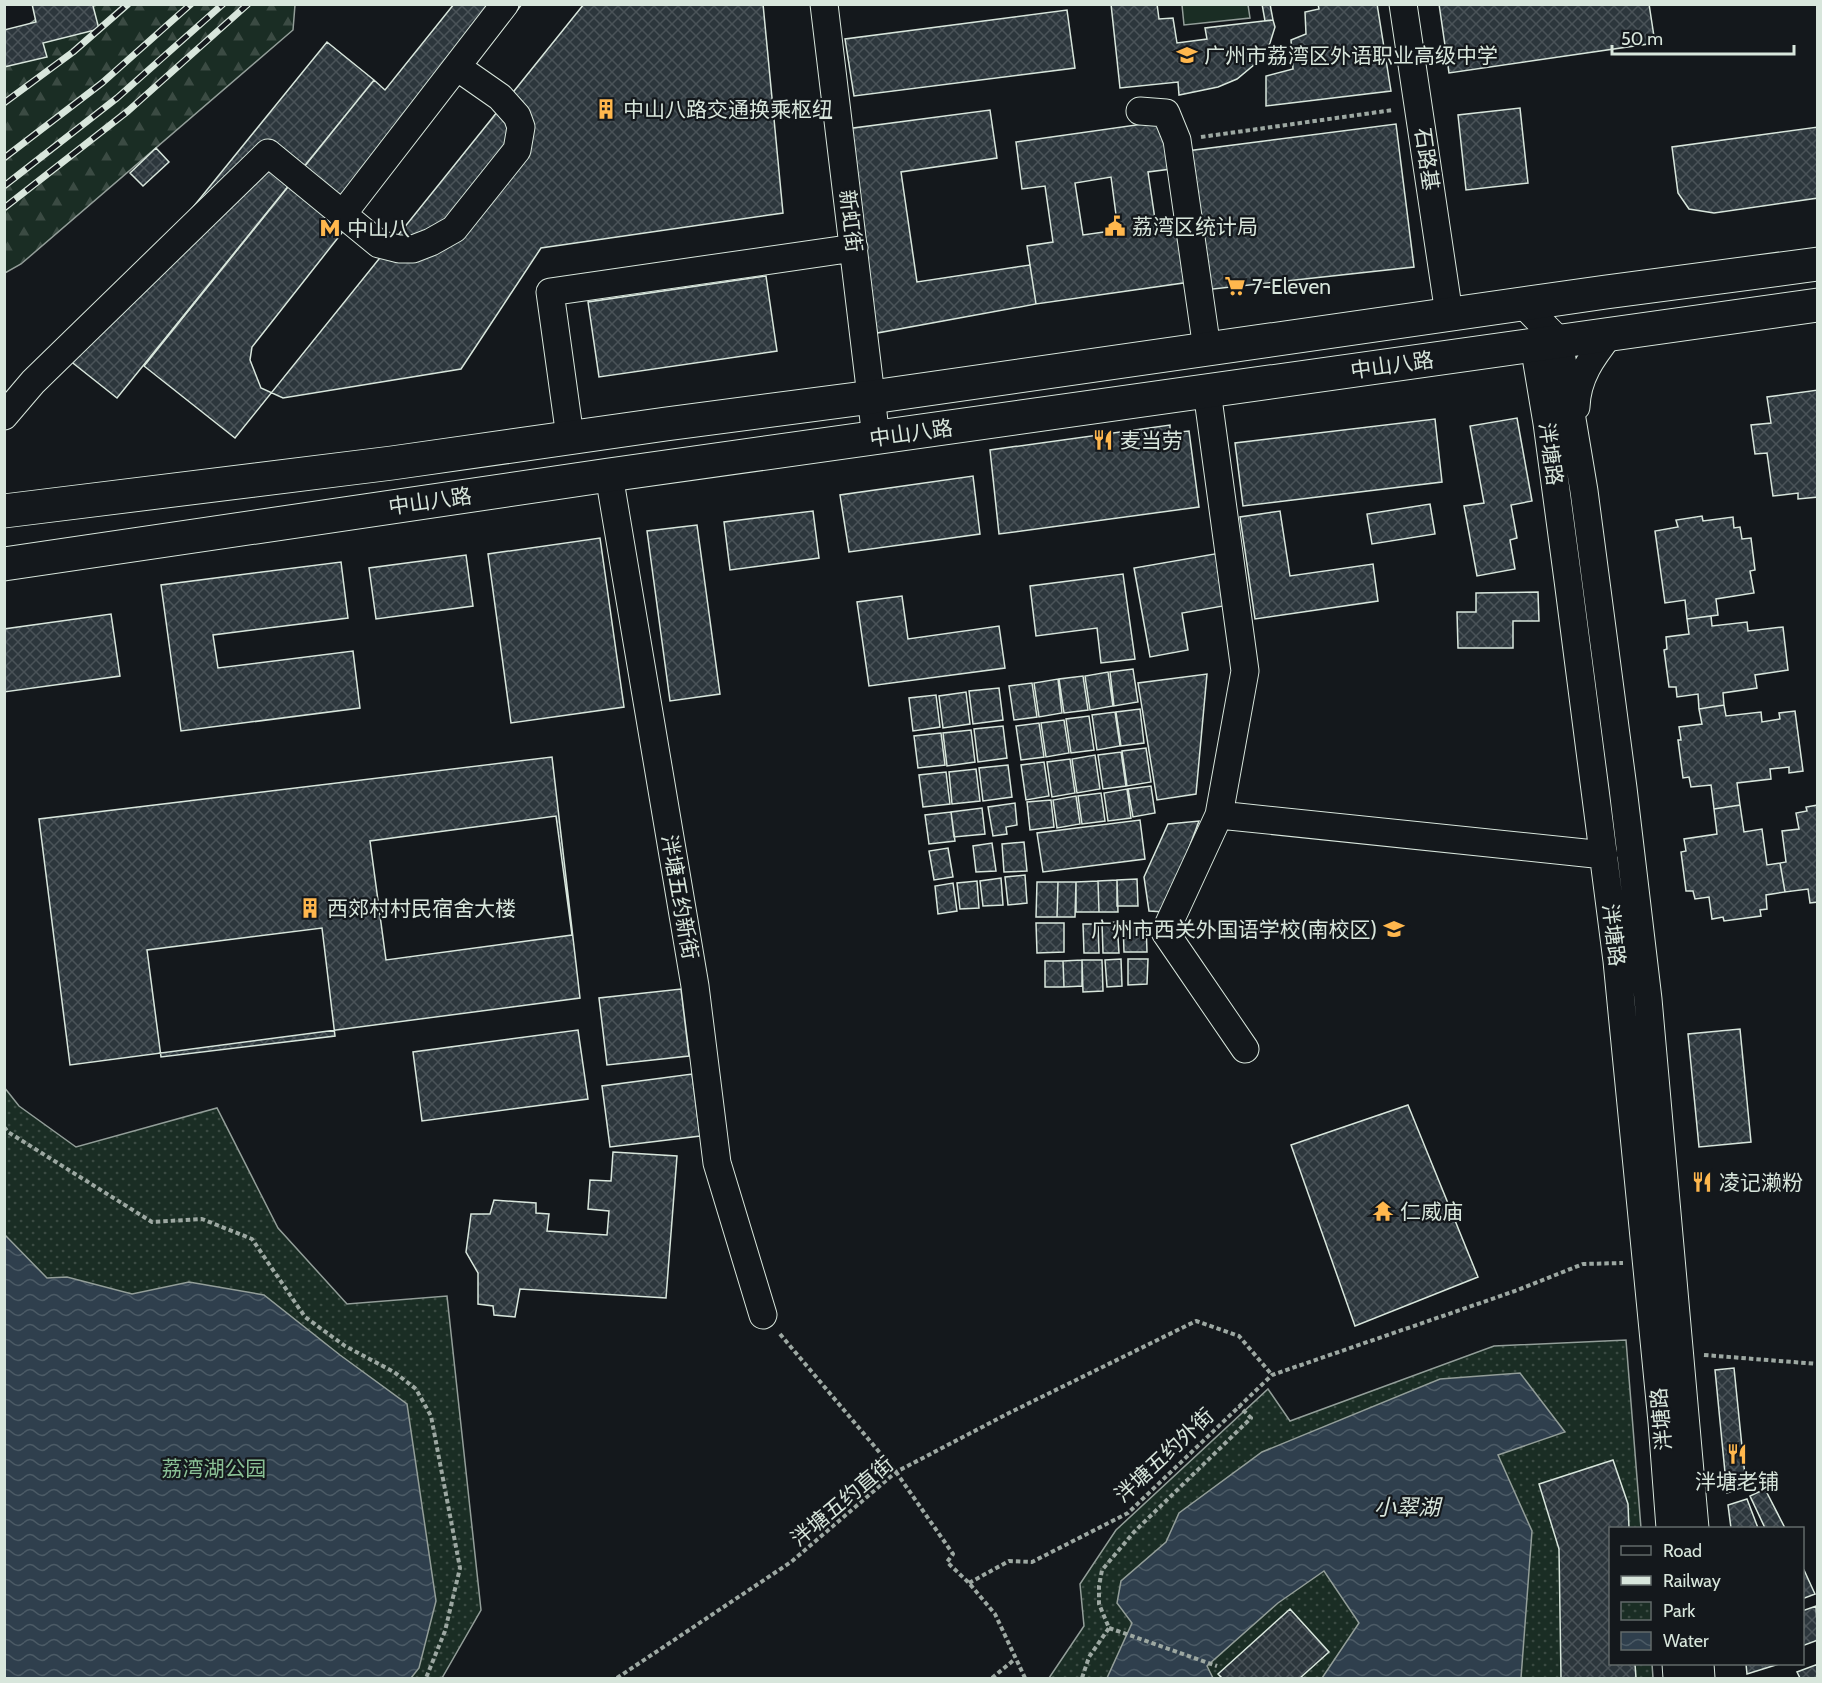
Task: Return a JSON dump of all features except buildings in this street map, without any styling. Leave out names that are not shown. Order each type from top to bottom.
[{"type":"main road","name":"中山八路","points":[[4,511],[392,463],[1818,264]]},
{"type":"main road","name":"中山八路","points":[[4,564],[609,475],[1818,305]]},
{"type":"street","points":[[342,215],[505,4]]},
{"type":"street","name":"新虹街","points":[[825,4],[876,438]]},
{"type":"street","name":"石路基","points":[[1403,4],[1449,314]]},
{"type":"street","points":[[4,416],[33,382],[267,153],[379,244],[399,249],[413,249],[454,229],[518,150],[521,127],[517,116],[500,97],[457,67]]},
{"type":"street","points":[[1140,111],[1166,113],[1177,140],[1207,349]]},
{"type":"street","points":[[570,437],[549,292],[854,248]]},
{"type":"street","points":[[1523,304],[1546,343],[1575,432]]},
{"type":"street","points":[[1610,334],[1588,364],[1581,382],[1576,399],[1575,432],[1623,788],[1647,989],[1695,1527]]},
{"type":"street","name":"泮塘路","points":[[1546,343],[1547,423],[1619,972],[1670,1527]]},
{"type":"street","points":[[1207,391],[1245,671],[1219,815],[1166,932],[1245,1049]]},
{"type":"street","name":"泮塘五约新街","points":[[609,475],[696,986],[717,1163],[763,1315]]},
{"type":"street","points":[[1219,815],[1604,855]]},
{"type":"path","points":[[1177,140],[1419,106]]},
{"type":"path","points":[[4,1127],[8,1132],[152,1222],[202,1219],[252,1239],[305,1317],[345,1346],[394,1372],[416,1389],[431,1416],[460,1568],[445,1631],[426,1678]]},
{"type":"path","points":[[1272,1375],[1515,1291],[1583,1264],[1646,1263]]},
{"type":"path","points":[[763,1315],[896,1472],[953,1554],[948,1562],[969,1582],[995,1614],[1025,1678]]},
{"type":"path","name":"泮塘五约直街","points":[[616,1678],[792,1563],[896,1472],[1009,1413],[1196,1321],[1239,1336],[1272,1375]]},
{"type":"path","points":[[1694,1354],[1818,1364]]},
{"type":"path","name":"泮塘五约外街","points":[[969,1582],[1009,1560],[1032,1562],[1128,1513],[1272,1375]]},
{"type":"path","points":[[1217,1666],[1109,1628],[1099,1604],[1099,1586],[1102,1570],[1134,1532],[1251,1418],[1239,1406]]},
{"type":"path","points":[[1082,1678],[1089,1657],[1109,1628]]},
{"type":"path","points":[[992,1678],[1015,1659]]},
{"type":"green space","points":[[54,5],[295,5],[293,30],[21,264],[5,273],[5,43]]},
{"type":"green space","points":[[1182,5],[1248,5],[1250,18],[1184,25]]},
{"type":"green space","name":"荔湾湖公园","points":[[4,1087],[19,1106],[76,1147],[217,1108],[278,1228],[347,1304],[447,1296],[481,1610],[442,1678],[5,1678]]},
{"type":"green space","points":[[1626,1340],[1641,1527],[1609,1527],[1609,1665],[1652,1665],[1653,1678],[1049,1678],[1084,1626],[1080,1584],[1116,1530],[1268,1389],[1290,1421],[1494,1346]]},
{"type":"water","name":"荔湾湖公园","points":[[5,1235],[47,1278],[67,1277],[132,1294],[189,1282],[264,1295],[407,1404],[436,1601],[419,1668],[411,1678],[5,1678]]},
{"type":"water","name":"小翠湖","points":[[1520,1373],[1565,1432],[1498,1455],[1532,1531],[1521,1678],[1322,1678],[1359,1623],[1324,1571],[1278,1603],[1207,1666],[1213,1678],[1107,1678],[1132,1623],[1117,1603],[1121,1581],[1166,1542],[1179,1513],[1262,1452],[1440,1379]]},
{"type":"railway","points":[[4,103],[73,52],[128,4]]},
{"type":"railway","points":[[4,158],[102,83],[191,4]]},
{"type":"railway","points":[[4,186],[117,98],[223,4]]},
{"type":"railway","points":[[4,208],[128,111],[248,4]]},
{"type":"place","name":"广州市荔湾区外语职业高级中学","points":[[1187,55]]},
{"type":"place","name":"中山八路交通换乘枢纽","points":[[606,109]]},
{"type":"place","name":"荔湾区统计局","points":[[1115,226]]},
{"type":"place","name":"中山八","points":[[330,228]]},
{"type":"place","name":"7-Eleven","points":[[1235,286]]},
{"type":"place","name":"麦当劳","points":[[1103,440]]},
{"type":"place","name":"西郊村村民宿舍大楼","points":[[310,908]]},
{"type":"place","name":"广州市西关外国语学校(南校区)","points":[[1394,929]]},
{"type":"place","name":"凌记濑粉","points":[[1702,1182]]},
{"type":"place","name":"仁威庙","points":[[1383,1211]]},
{"type":"place","name":"泮塘老铺","points":[[1737,1454]]}]
